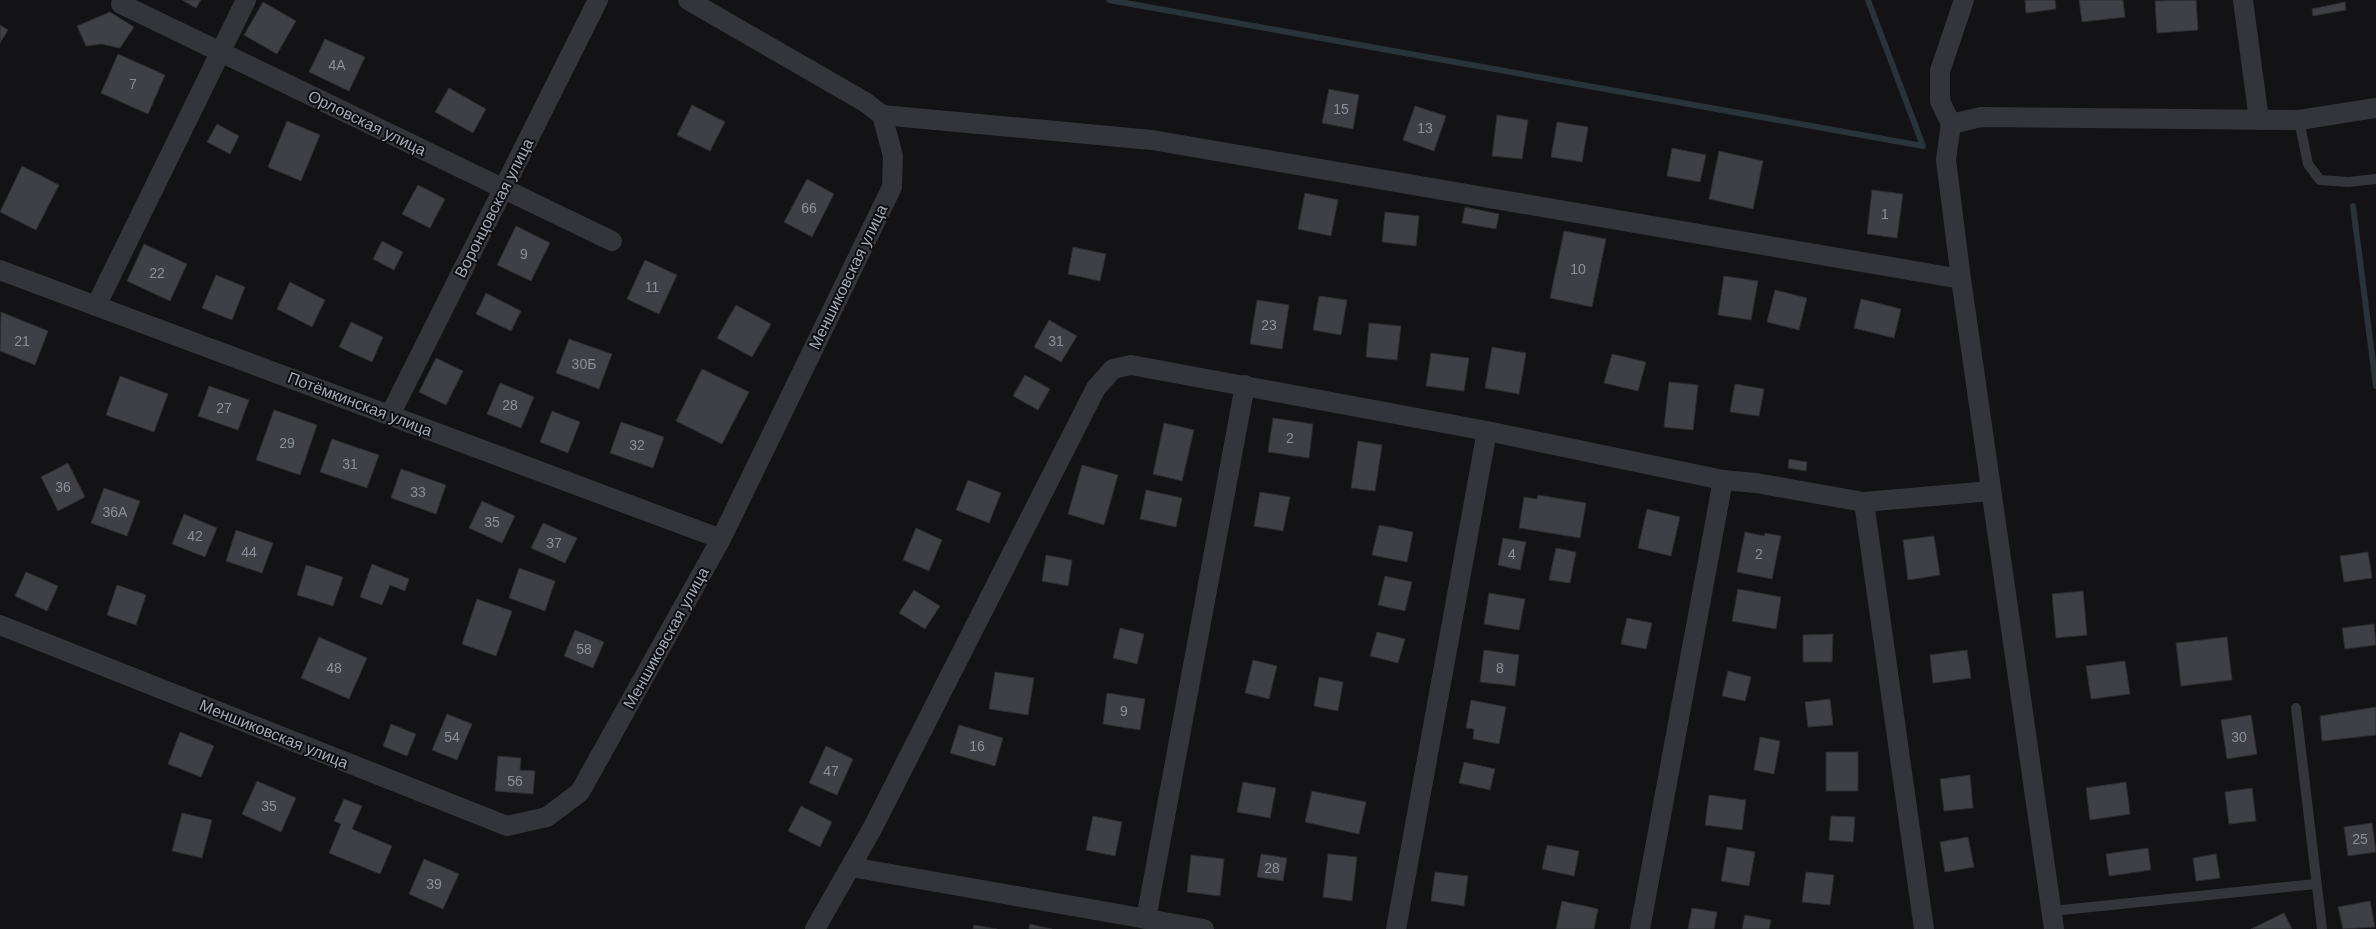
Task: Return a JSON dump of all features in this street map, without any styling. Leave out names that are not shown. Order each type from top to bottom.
[{"type":"street","points":[[96,306],[246,0]]},
{"type":"street","name":"Воронцовская улица","points":[[390,415],[598,0]]},
{"type":"street","points":[[688,0],[865,102],[882,115],[1152,140],[1961,279]]},
{"type":"street","points":[[1964,0],[1940,71],[1940,101],[1951,124],[1946,160],[1961,279],[2053,920]]},
{"type":"street","points":[[2242,0],[2259,120]]},
{"type":"street","name":"Орловская улица","points":[[121,4],[612,242]]},
{"type":"street","points":[[1951,124],[1981,117],[2299,120],[2376,108]]},
{"type":"street","name":"Меншиковская улица","points":[[0,625],[507,826],[547,817],[580,792],[721,539],[892,187],[893,156],[882,115]]},
{"type":"street","name":"Потёмкинская улица","points":[[0,270],[721,539]]},
{"type":"street","points":[[815,929],[872,829],[1096,388],[1113,369],[1131,365],[1245,385],[1487,431],[1724,480],[1756,483],[1864,502],[1991,491]]},
{"type":"street","points":[[1146,919],[1245,385]]},
{"type":"street","points":[[1396,929],[1487,431]]},
{"type":"street","points":[[1640,929],[1724,480]]},
{"type":"street","points":[[1864,502],[1924,929]]},
{"type":"street","points":[[850,866],[1204,929]]},
{"type":"lane","points":[[2299,120],[2308,164],[2320,180],[2348,182],[2376,179]]},
{"type":"lane","points":[[2296,708],[2322,929]]},
{"type":"lane","points":[[2053,920],[2316,884]]},
{"type":"building","points":[[182,0],[201,0],[196,8]]},
{"type":"building","points":[[2025,0],[2055,0],[2056,9],[2026,13]]},
{"type":"building","points":[[2079,0],[2123,0],[2125,17],[2082,22]]},
{"type":"building","points":[[2196,0],[2198,30],[2157,33],[2155,1]]},
{"type":"building","points":[[263,2],[296,21],[277,54],[244,35]]},
{"type":"building","points":[[2345,2],[2346,10],[2313,16],[2312,9]]},
{"type":"building","points":[[110,12],[134,27],[120,48],[101,44],[86,46],[77,26]]},
{"type":"building","points":[[0,25],[8,30],[0,43]]},
{"type":"building","points":[[325,39],[365,57],[349,91],[309,72]]},
{"type":"building","points":[[118,54],[165,75],[148,114],[101,93]]},
{"type":"building","points":[[449,88],[486,109],[473,133],[435,112]]},
{"type":"building","points":[[1329,89],[1359,95],[1353,129],[1322,123]]},
{"type":"building","points":[[692,105],[725,122],[710,151],[677,135]]},
{"type":"building","points":[[1415,106],[1446,116],[1434,151],[1403,140]]},
{"type":"building","points":[[1497,115],[1528,120],[1522,159],[1492,156]]},
{"type":"building","points":[[287,121],[320,135],[301,181],[268,167]]},
{"type":"building","points":[[1557,122],[1588,127],[1582,162],[1551,157]]},
{"type":"building","points":[[217,124],[239,136],[230,154],[207,142]]},
{"type":"building","points":[[1672,148],[1706,155],[1700,182],[1667,176]]},
{"type":"building","points":[[1719,151],[1763,161],[1753,209],[1709,199]]},
{"type":"building","points":[[22,166],[59,185],[36,230],[0,212]]},
{"type":"building","points":[[807,179],[834,194],[812,237],[784,222]]},
{"type":"building","points":[[418,185],[445,199],[430,228],[402,214]]},
{"type":"building","points":[[1872,190],[1903,194],[1897,238],[1867,234]]},
{"type":"building","points":[[1305,193],[1338,200],[1331,236],[1298,229]]},
{"type":"building","points":[[1465,207],[1499,214],[1496,229],[1462,223]]},
{"type":"building","points":[[1385,212],[1419,216],[1416,246],[1382,242]]},
{"type":"building","points":[[516,226],[550,243],[531,281],[497,265]]},
{"type":"building","points":[[1564,231],[1606,239],[1592,307],[1550,298]]},
{"type":"building","points":[[382,241],[403,252],[394,270],[373,259]]},
{"type":"building","points":[[144,244],[187,264],[170,301],[127,281]]},
{"type":"building","points":[[1073,247],[1106,254],[1100,281],[1068,274]]},
{"type":"building","points":[[645,260],[677,275],[659,314],[627,299]]},
{"type":"building","points":[[216,275],[245,287],[232,320],[202,308]]},
{"type":"building","points":[[1724,276],[1758,281],[1751,320],[1718,315]]},
{"type":"building","points":[[290,282],[325,300],[312,327],[277,309]]},
{"type":"building","points":[[1775,290],[1807,298],[1799,330],[1767,322]]},
{"type":"building","points":[[486,293],[521,311],[511,331],[476,314]]},
{"type":"building","points":[[1319,296],[1347,300],[1341,335],[1313,330]]},
{"type":"building","points":[[1861,299],[1901,309],[1894,338],[1854,328]]},
{"type":"building","points":[[1257,300],[1289,305],[1282,349],[1250,344]]},
{"type":"building","points":[[736,305],[771,324],[752,357],[717,338]]},
{"type":"building","points":[[1,312],[48,331],[35,365],[0,351]]},
{"type":"building","points":[[1049,320],[1077,336],[1061,362],[1034,347]]},
{"type":"building","points":[[351,322],[383,337],[372,362],[339,347]]},
{"type":"building","points":[[1369,323],[1401,326],[1397,360],[1366,357]]},
{"type":"building","points":[[569,339],[612,354],[599,389],[556,373]]},
{"type":"building","points":[[1492,347],[1526,353],[1519,394],[1485,388]]},
{"type":"building","points":[[1431,353],[1469,358],[1464,391],[1426,386]]},
{"type":"building","points":[[1612,354],[1646,362],[1638,391],[1604,383]]},
{"type":"building","points":[[436,358],[463,371],[446,405],[419,392]]},
{"type":"building","points":[[702,369],[749,392],[722,444],[676,421]]},
{"type":"building","points":[[1025,375],[1050,389],[1038,410],[1013,396]]},
{"type":"building","points":[[120,376],[168,394],[154,432],[106,415]]},
{"type":"building","points":[[1669,382],[1698,385],[1693,430],[1664,427]]},
{"type":"building","points":[[500,383],[534,397],[521,428],[487,414]]},
{"type":"building","points":[[1735,384],[1764,389],[1759,416],[1730,412]]},
{"type":"building","points":[[209,386],[249,400],[238,430],[198,416]]},
{"type":"building","points":[[274,410],[317,425],[300,475],[256,460]]},
{"type":"building","points":[[552,411],[580,422],[568,453],[540,442]]},
{"type":"building","points":[[1273,418],[1313,424],[1309,458],[1268,452]]},
{"type":"building","points":[[621,422],[664,437],[653,468],[610,453]]},
{"type":"building","points":[[1164,423],[1194,430],[1182,481],[1153,474]]},
{"type":"building","points":[[332,439],[379,455],[367,488],[320,472]]},
{"type":"building","points":[[1358,441],[1382,445],[1375,491],[1351,488]]},
{"type":"building","points":[[1789,459],[1807,462],[1806,471],[1788,468]]},
{"type":"building","points":[[68,463],[85,497],[58,511],[41,477]]},
{"type":"building","points":[[1082,465],[1118,475],[1104,525],[1068,514]]},
{"type":"building","points":[[401,469],[446,485],[436,514],[391,498]]},
{"type":"building","points":[[968,480],[1001,493],[989,523],[956,510]]},
{"type":"building","points":[[104,488],[140,501],[127,536],[91,523]]},
{"type":"building","points":[[1146,490],[1182,498],[1176,527],[1140,519]]},
{"type":"building","points":[[1260,492],[1290,497],[1283,531],[1254,526]]},
{"type":"building","points":[[1538,495],[1586,503],[1580,538],[1519,528],[1524,497],[1537,499]]},
{"type":"building","points":[[482,501],[515,516],[502,543],[469,528]]},
{"type":"building","points":[[1647,509],[1680,517],[1671,556],[1638,548]]},
{"type":"building","points":[[184,514],[217,528],[205,557],[172,544]]},
{"type":"building","points":[[543,523],[577,538],[565,563],[531,548]]},
{"type":"building","points":[[1379,525],[1413,532],[1407,562],[1372,555]]},
{"type":"building","points":[[916,528],[942,540],[929,571],[903,560]]},
{"type":"building","points":[[236,530],[273,543],[262,573],[226,561]]},
{"type":"building","points":[[1745,532],[1764,536],[1765,533],[1781,536],[1772,579],[1737,572]]},
{"type":"building","points":[[1934,536],[1940,575],[1908,580],[1903,540]]},
{"type":"building","points":[[1503,538],[1526,542],[1520,570],[1498,565]]},
{"type":"building","points":[[1556,548],[1576,552],[1570,583],[1549,580]]},
{"type":"building","points":[[2368,552],[2372,578],[2344,582],[2340,556]]},
{"type":"building","points":[[1046,555],[1072,560],[1068,586],[1042,581]]},
{"type":"building","points":[[372,564],[409,579],[405,591],[390,585],[382,605],[360,597]]},
{"type":"building","points":[[306,565],[343,577],[333,606],[297,595]]},
{"type":"building","points":[[519,568],[555,581],[545,611],[509,598]]},
{"type":"building","points":[[26,572],[58,586],[47,611],[15,596]]},
{"type":"building","points":[[1385,576],[1412,582],[1405,611],[1378,605]]},
{"type":"building","points":[[117,585],[146,595],[136,625],[107,615]]},
{"type":"building","points":[[1738,589],[1781,597],[1776,629],[1732,621]]},
{"type":"building","points":[[914,590],[940,606],[925,629],[899,613]]},
{"type":"building","points":[[2083,591],[2087,635],[2056,638],[2052,594]]},
{"type":"building","points":[[1489,593],[1525,599],[1519,630],[1484,624]]},
{"type":"building","points":[[477,599],[512,611],[496,656],[462,644]]},
{"type":"building","points":[[1627,618],[1652,623],[1646,649],[1621,644]]},
{"type":"building","points":[[2374,624],[2376,645],[2345,649],[2342,628]]},
{"type":"building","points":[[1120,628],[1144,634],[1137,664],[1113,658]]},
{"type":"building","points":[[575,630],[604,642],[593,668],[564,656]]},
{"type":"building","points":[[1377,632],[1405,639],[1398,663],[1370,656]]},
{"type":"building","points":[[1833,634],[1832,662],[1803,662],[1803,635]]},
{"type":"building","points":[[319,637],[367,658],[349,699],[301,678]]},
{"type":"building","points":[[2227,637],[2232,680],[2181,686],[2176,643]]},
{"type":"building","points":[[1484,650],[1519,655],[1515,686],[1480,682]]},
{"type":"building","points":[[1967,650],[1971,678],[1933,683],[1930,655]]},
{"type":"building","points":[[1253,660],[1277,666],[1269,699],[1245,693]]},
{"type":"building","points":[[2125,661],[2130,694],[2091,699],[2086,666]]},
{"type":"building","points":[[1728,671],[1751,677],[1745,701],[1722,696]]},
{"type":"building","points":[[995,672],[1034,678],[1028,715],[989,709]]},
{"type":"building","points":[[1319,677],[1343,682],[1338,711],[1314,706]]},
{"type":"building","points":[[1107,693],[1145,699],[1140,730],[1103,724]]},
{"type":"building","points":[[1830,699],[1833,725],[1808,727],[1805,702]]},
{"type":"building","points":[[1471,700],[1506,707],[1499,744],[1473,739],[1474,729],[1466,728]]},
{"type":"building","points":[[2376,707],[2376,735],[2322,741],[2320,716]]},
{"type":"building","points":[[447,714],[472,724],[457,760],[432,750]]},
{"type":"building","points":[[2251,715],[2257,754],[2227,759],[2221,720]]},
{"type":"building","points":[[391,724],[416,734],[407,756],[383,746]]},
{"type":"building","points":[[959,725],[1003,738],[995,766],[950,753]]},
{"type":"building","points":[[180,732],[214,746],[201,777],[168,764]]},
{"type":"building","points":[[1760,737],[1780,741],[1774,774],[1754,770]]},
{"type":"building","points":[[826,746],[853,759],[837,795],[809,783]]},
{"type":"building","points":[[1826,752],[1858,752],[1858,791],[1826,791]]},
{"type":"building","points":[[498,756],[521,758],[520,770],[535,771],[533,794],[495,791]]},
{"type":"building","points":[[1464,762],[1495,769],[1490,790],[1459,783]]},
{"type":"building","points":[[1970,775],[1973,808],[1944,811],[1940,779]]},
{"type":"building","points":[[257,781],[296,798],[281,832],[242,814]]},
{"type":"building","points":[[1243,782],[1276,788],[1270,818],[1237,812]]},
{"type":"building","points":[[2126,782],[2130,814],[2090,820],[2086,788]]},
{"type":"building","points":[[2252,788],[2256,821],[2229,824],[2225,792]]},
{"type":"building","points":[[1312,791],[1366,802],[1359,834],[1305,822]]},
{"type":"building","points":[[1709,795],[1746,800],[1742,830],[1705,825]]},
{"type":"building","points":[[344,799],[362,806],[352,829],[392,846],[380,874],[329,853],[341,824],[334,821]]},
{"type":"building","points":[[801,806],[832,822],[820,847],[788,831]]},
{"type":"building","points":[[182,813],[212,820],[202,858],[172,851]]},
{"type":"building","points":[[1093,816],[1122,822],[1115,856],[1086,850]]},
{"type":"building","points":[[1831,816],[1855,817],[1853,842],[1829,840]]},
{"type":"building","points":[[2372,823],[2376,852],[2348,856],[2344,827]]},
{"type":"building","points":[[1968,837],[1974,867],[1945,872],[1940,842]]},
{"type":"building","points":[[1547,845],[1579,851],[1574,876],[1542,869]]},
{"type":"building","points":[[1727,847],[1755,852],[1749,886],[1721,881]]},
{"type":"building","points":[[2148,848],[2151,870],[2109,876],[2106,854]]},
{"type":"building","points":[[1261,854],[1287,858],[1283,881],[1257,877]]},
{"type":"building","points":[[1328,854],[1357,857],[1352,901],[1323,897]]},
{"type":"building","points":[[2216,854],[2220,878],[2196,881],[2193,858]]},
{"type":"building","points":[[1191,855],[1224,859],[1220,896],[1187,892]]},
{"type":"building","points":[[424,859],[459,874],[443,909],[409,894]]},
{"type":"building","points":[[1435,872],[1468,876],[1464,906],[1431,901]]},
{"type":"building","points":[[1806,872],[1834,875],[1830,905],[1802,902]]},
{"type":"building","points":[[1562,901],[1598,909],[1594,929],[1556,929]]},
{"type":"building","points":[[2370,901],[2375,927],[2343,929],[2338,907]]},
{"type":"building","points":[[1692,908],[1717,912],[1714,929],[1688,929]]},
{"type":"building","points":[[2284,913],[2292,929],[2251,929]]},
{"type":"building","points":[[1745,915],[1771,920],[1769,929],[1742,929]]},
{"type":"building","points":[[1030,924],[1052,929],[1029,929]]},
{"type":"building","points":[[974,925],[997,929],[973,929]]},
{"type":"waterway","points":[[1109,0],[1923,146],[1868,0]]},
{"type":"waterway","points":[[2353,206],[2376,386]]}]
